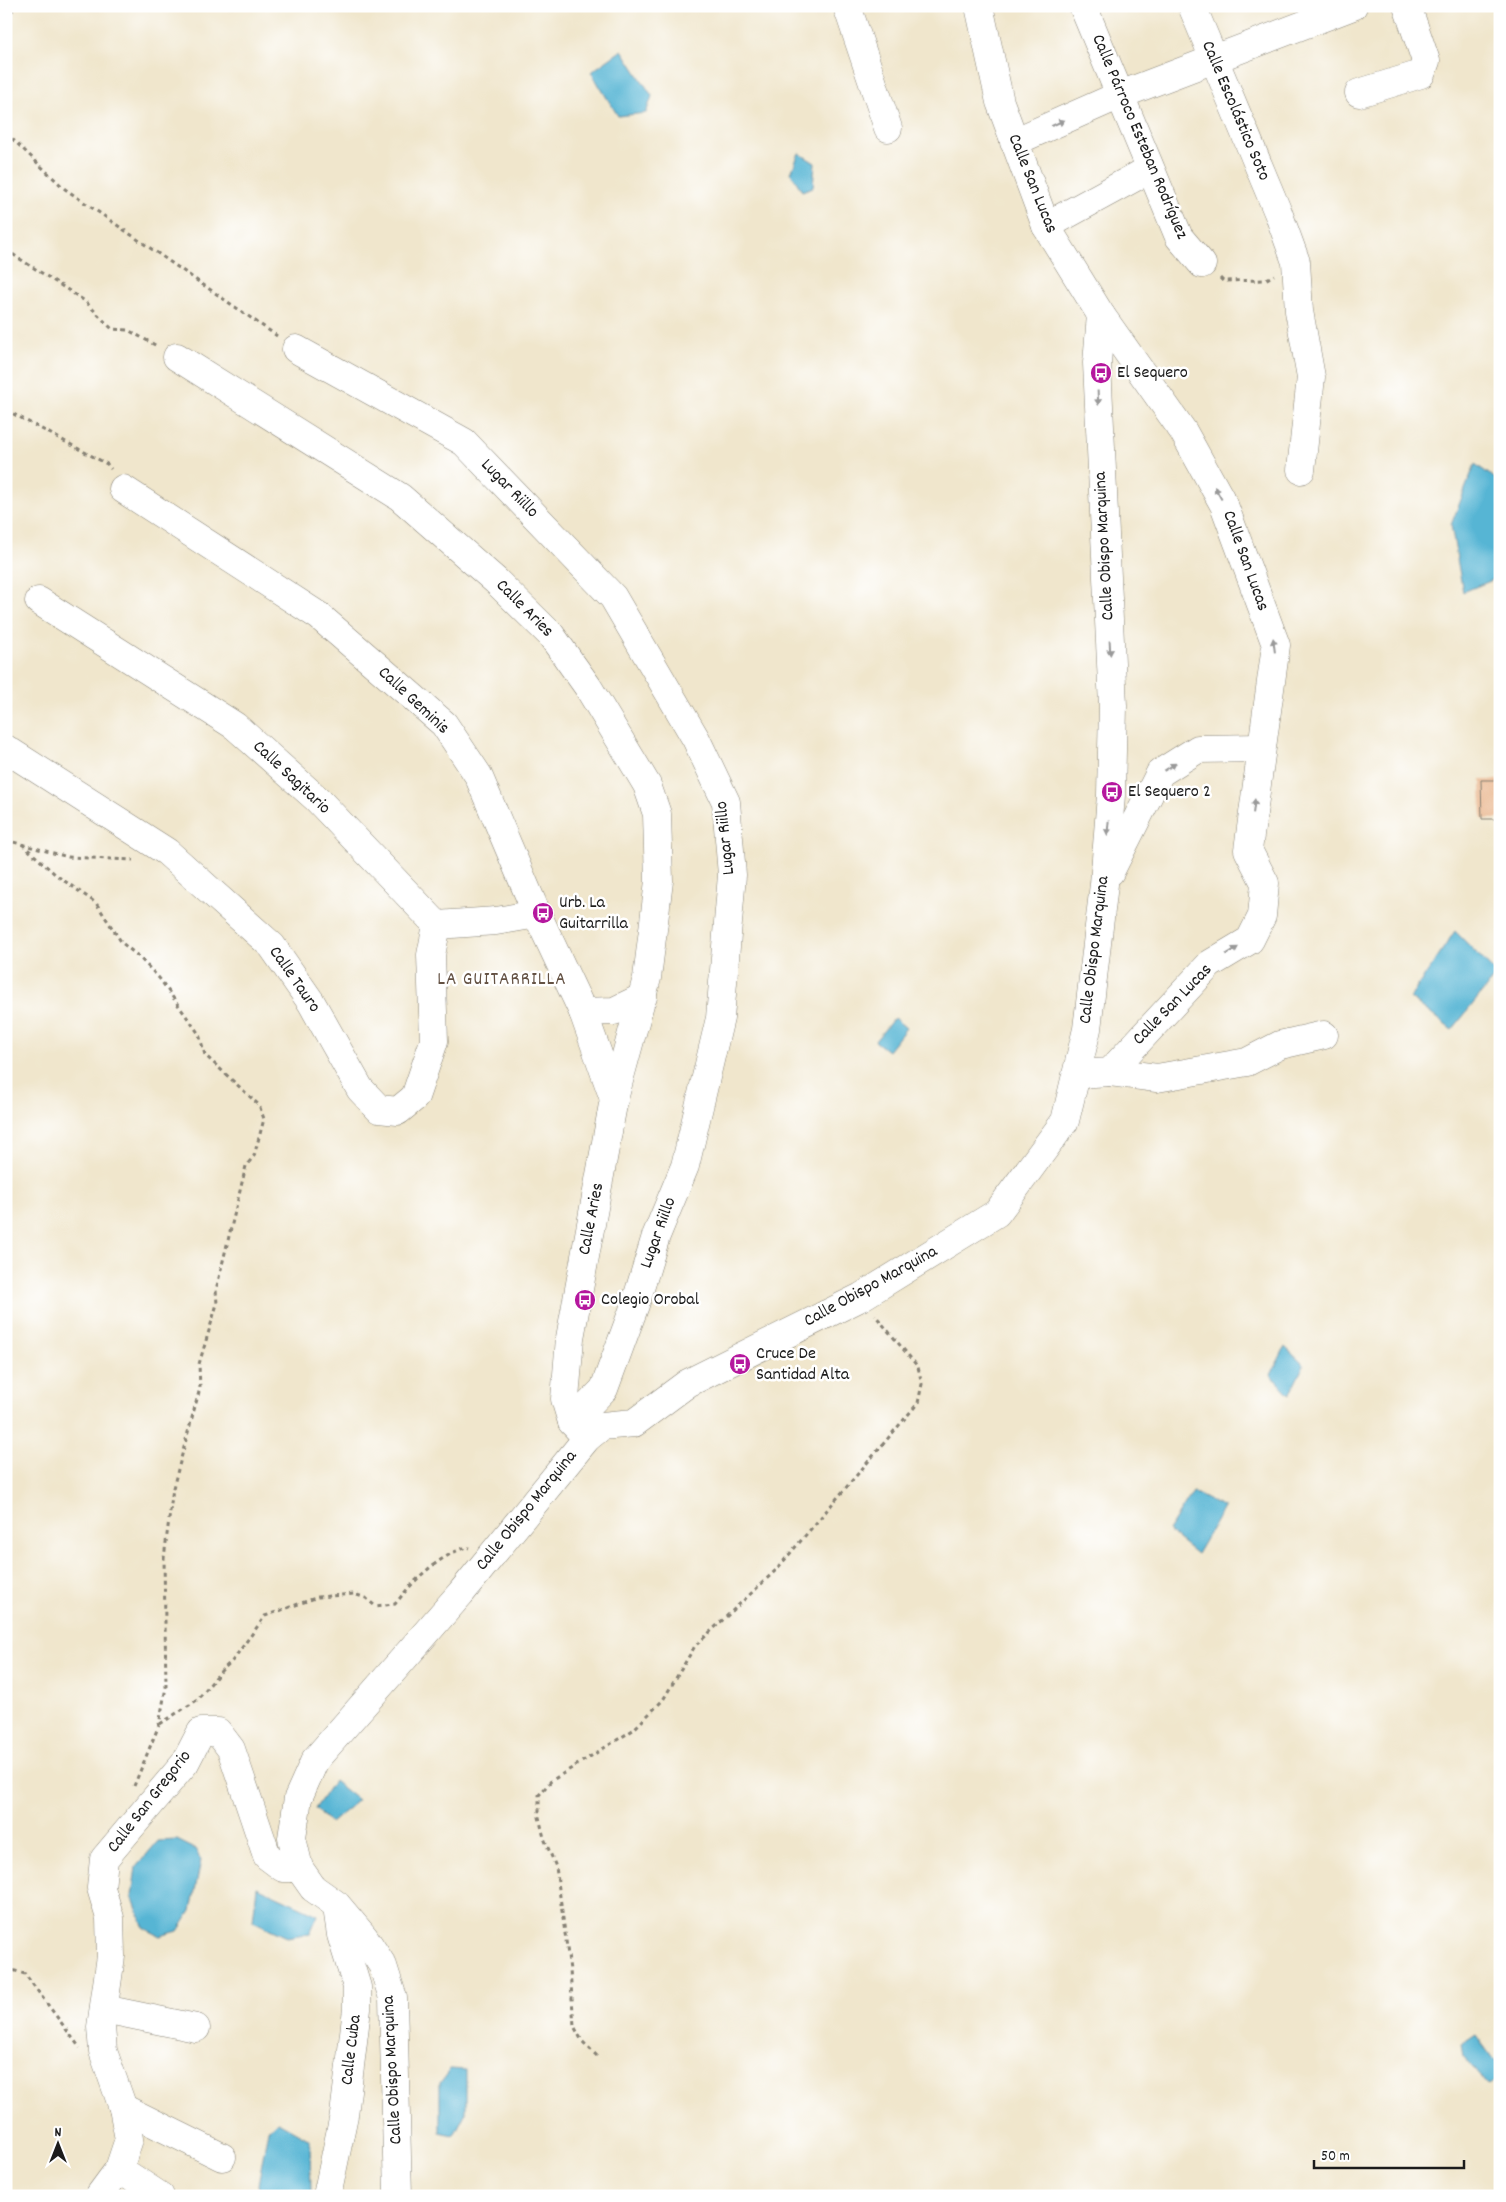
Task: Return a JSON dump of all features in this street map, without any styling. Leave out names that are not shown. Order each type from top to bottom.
[{"type":"street","name":"Calle San Lucas","points":[[979,6],[1000,102],[1046,226],[1100,314],[1183,431],[1224,505],[1276,645],[1248,850],[1264,883],[1262,916],[1250,940],[1210,964],[1110,1072]]},
{"type":"street","name":"Calle Párroco Esteban Rodríguez","points":[[1083,6],[1180,237],[1202,264]]},
{"type":"street","name":"Calle Escolástico Soto","points":[[1192,6],[1279,215],[1296,262],[1299,310],[1311,377],[1301,470]]},
{"type":"street","points":[[1014,142],[1120,95],[1353,6]]},
{"type":"street","points":[[1358,93],[1421,74],[1426,61],[1406,6]]},
{"type":"street","points":[[853,7],[888,128]]},
{"type":"street","points":[[1046,226],[1150,169]]},
{"type":"street","name":"Calle Obispo Marquina","points":[[398,2196],[394,1998],[383,1966],[364,1937],[337,1905],[313,1888],[299,1868],[292,1838],[298,1798],[315,1760],[489,1558],[580,1430],[634,1423],[688,1383],[861,1297],[997,1213],[1065,1121],[1087,1029],[1104,884],[1111,795],[1113,706],[1097,363],[1100,314]]},
{"type":"street","name":"Lugar Riillo","points":[[296,349],[464,442],[606,590],[618,605],[696,739],[726,802],[732,875],[720,1018],[684,1166],[656,1236],[635,1305],[604,1389],[580,1430]]},
{"type":"street","name":"Calle Aries","points":[[177,357],[400,497],[496,581],[551,635],[588,687],[647,785],[657,814],[659,881],[647,978],[614,1099],[570,1338],[565,1399],[580,1430]]},
{"type":"street","name":"Calle Geminis","points":[[123,489],[319,616],[444,724],[478,775],[537,914],[583,1012],[614,1099]]},
{"type":"street","name":"Calle Sagitario","points":[[40,601],[235,726],[317,799],[437,925]]},
{"type":"street","name":"Calle Tauro","points":[[6,748],[166,852],[272,946],[311,1002],[360,1089],[379,1109],[398,1111],[415,1097],[434,1041],[431,955],[437,925]]},
{"type":"street","points":[[1104,884],[1160,773],[1198,749],[1261,748]]},
{"type":"street","points":[[437,925],[496,921],[537,914]]},
{"type":"street","points":[[583,1012],[614,1011],[642,997]]},
{"type":"street","points":[[1077,1074],[1110,1072],[1157,1078],[1246,1062],[1280,1045],[1324,1035]]},
{"type":"street","name":"Calle San Gregorio","points":[[99,2196],[119,2169],[129,2139],[123,2108],[103,2051],[101,2027],[111,1947],[110,1918],[101,1888],[104,1860],[185,1764],[201,1732],[218,1732],[231,1750],[267,1856],[283,1868],[299,1868]]},
{"type":"street","name":"Calle Cuba","points":[[327,2196],[344,2115],[357,2009],[357,1987],[341,1935],[337,1905]]},
{"type":"street","points":[[104,2009],[196,2028]]},
{"type":"street","points":[[123,2108],[222,2157]]},
{"type":"street","points":[[119,2169],[160,2196]]},
{"type":"path","points":[[6,19],[8,14],[18,6]]},
{"type":"path","points":[[6,133],[66,188],[296,349]]},
{"type":"path","points":[[6,250],[85,301],[112,328],[128,330],[177,357]]},
{"type":"path","points":[[1202,264],[1223,281],[1265,280],[1296,262]]},
{"type":"path","points":[[6,410],[107,464],[123,489]]},
{"type":"path","points":[[6,840],[68,857],[133,860],[166,852]]},
{"type":"path","points":[[22,844],[56,875],[96,903],[122,943],[138,956],[159,978],[199,1034],[205,1055],[259,1105],[264,1119],[254,1156],[246,1166],[216,1290],[217,1304],[199,1364],[200,1388],[173,1488],[164,1558],[166,1688],[159,1725],[131,1792]]},
{"type":"path","points":[[597,2056],[582,2041],[574,2026],[570,1970],[556,1868],[538,1818],[539,1796],[551,1781],[633,1730],[663,1700],[694,1646],[776,1570],[918,1402],[922,1384],[918,1367],[861,1297]]},
{"type":"path","points":[[159,1725],[197,1700],[221,1671],[233,1660],[265,1616],[318,1597],[336,1595],[354,1594],[366,1598],[375,1606],[395,1604],[411,1584],[445,1555],[466,1546],[489,1558]]},
{"type":"path","points":[[6,1968],[25,1974],[77,2046],[87,2053],[103,2051]]},
{"type":"water","points":[[622,50],[652,96],[646,113],[618,116],[591,72]]},
{"type":"water","points":[[799,153],[815,163],[813,187],[802,191],[791,173]]},
{"type":"water","points":[[1475,464],[1500,482],[1500,577],[1463,592],[1451,525]]},
{"type":"water","points":[[1455,931],[1497,974],[1452,1030],[1410,998]]},
{"type":"water","points":[[894,1018],[906,1028],[888,1051],[875,1041]]},
{"type":"water","points":[[1285,1347],[1304,1365],[1289,1395],[1271,1375]]},
{"type":"water","points":[[1193,1492],[1224,1508],[1197,1554],[1168,1531]]},
{"type":"water","points":[[334,1781],[358,1800],[331,1823],[315,1809]]},
{"type":"water","points":[[177,1840],[195,1849],[201,1860],[191,1911],[178,1931],[160,1936],[144,1928],[132,1896],[136,1867],[158,1841]]},
{"type":"water","points":[[257,1887],[318,1915],[310,1933],[287,1937],[253,1921]]},
{"type":"water","points":[[1476,2035],[1500,2069],[1500,2078],[1489,2086],[1463,2056],[1461,2045]]},
{"type":"water","points":[[450,2069],[466,2070],[466,2112],[454,2135],[440,2132],[440,2083]]},
{"type":"water","points":[[278,2122],[310,2140],[311,2196],[263,2196],[258,2185],[268,2129]]},
{"type":"building","points":[[1481,780],[1500,780],[1500,819],[1482,819]]},
{"type":"place","name":"El Sequero","points":[[1101,373]]},
{"type":"place","name":"El Sequero 2","points":[[1112,792]]},
{"type":"place","name":"Urb. La Guitarrilla","points":[[543,913]]},
{"type":"place","name":"Colegio Orobal","points":[[585,1300]]},
{"type":"place","name":"Cruce De Santidad Alta","points":[[740,1364]]},
{"type":"district","name":"LA GUITARRILLA","points":[[502,980]]}]
